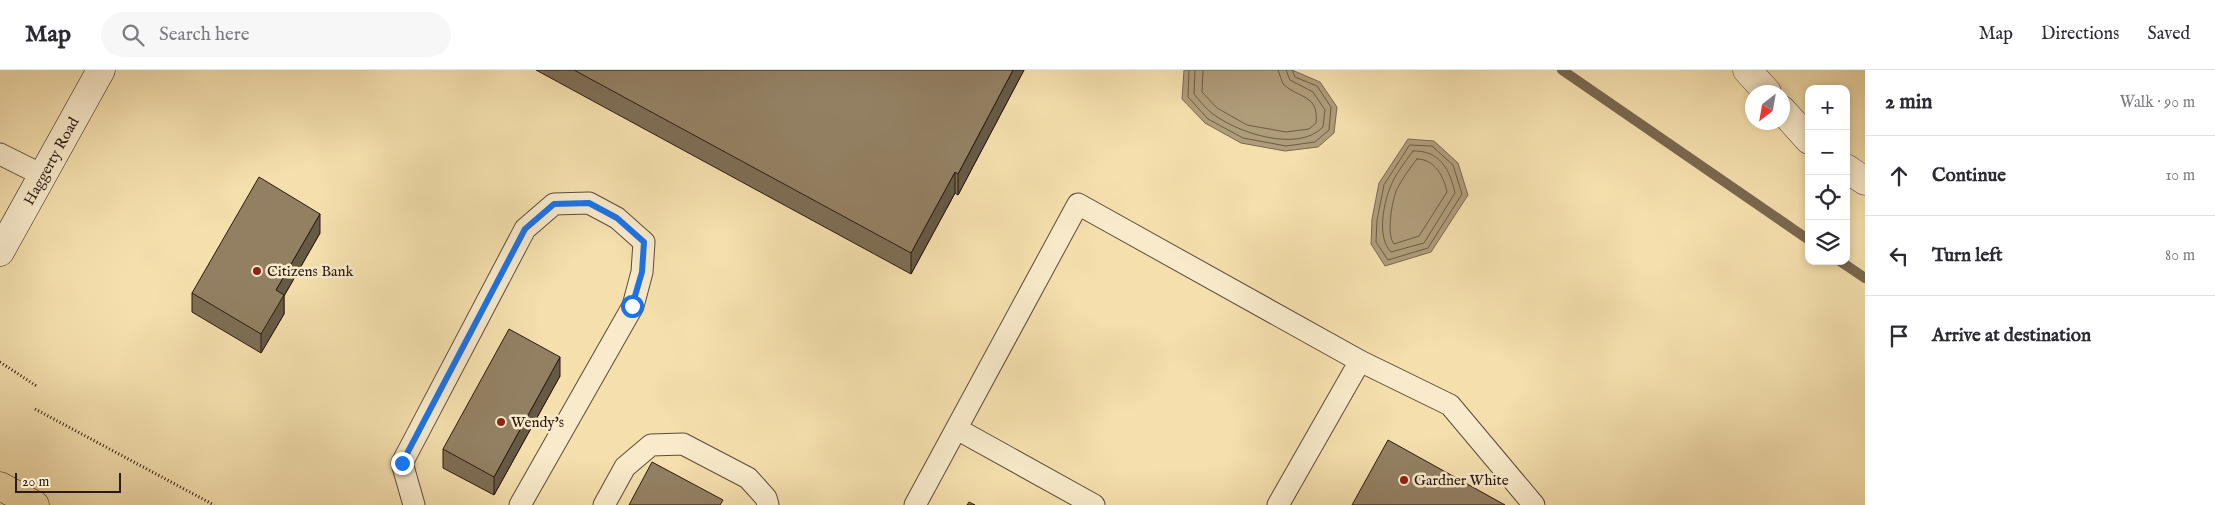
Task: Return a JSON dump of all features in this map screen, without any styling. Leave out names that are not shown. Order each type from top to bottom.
[{"type":"main road","name":"Haggerty Road","points":[[0,252],[102,70]]},
{"type":"main road","points":[[1747,70],[1761,85]]},
{"type":"main road","points":[[1790,119],[1805,136]]},
{"type":"main road","points":[[1850,171],[1865,181]]},
{"type":"main road","points":[[0,486],[35,505]]},
{"type":"lane","points":[[0,154],[44,176]]},
{"type":"lane","points":[[414,505],[402,463],[525,229],[554,204],[589,203],[617,218],[644,242],[642,272],[632,306],[520,505]]},
{"type":"lane","points":[[915,505],[1078,204],[1360,361],[1450,405],[1534,505]]},
{"type":"lane","points":[[1278,505],[1360,361]]},
{"type":"lane","points":[[957,428],[1094,505]]},
{"type":"lane","points":[[604,505],[625,467],[651,445],[683,444],[748,478],[766,498],[768,505]]},
{"type":"path","points":[[0,362],[38,387]]},
{"type":"path","points":[[34,408],[214,505]]},
{"type":"water","points":[[1184,70],[1292,70],[1320,82],[1337,107],[1334,133],[1318,147],[1285,151],[1241,143],[1205,123],[1182,99]]},
{"type":"water","points":[[1408,139],[1434,141],[1458,163],[1468,195],[1431,252],[1385,266],[1371,244],[1372,219],[1379,183]]},
{"type":"building","points":[[574,70],[1013,70],[958,174],[955,172],[911,253]]},
{"type":"building","name":"Citizens Bank","points":[[259,177],[320,214],[276,290],[284,295],[261,334],[192,293]]},
{"type":"building","name":"Wendy's","points":[[509,329],[560,357],[494,477],[443,449]]},
{"type":"building","points":[[1388,440],[1505,505],[1352,505]]},
{"type":"building","points":[[652,462],[723,500],[720,505],[629,505]]},
{"type":"waterway","points":[[1562,70],[1805,237]]},
{"type":"waterway","points":[[1846,265],[1865,278]]},
{"type":"place","name":"Citizens Bank","points":[[257,271]]},
{"type":"place","name":"Wendy's","points":[[501,422]]},
{"type":"place","name":"Gardner White","points":[[1404,480]]},
{"type":"route","points":[[402,463],[525,229],[554,204],[589,203],[617,218],[644,242],[642,272],[632,306]]}]
